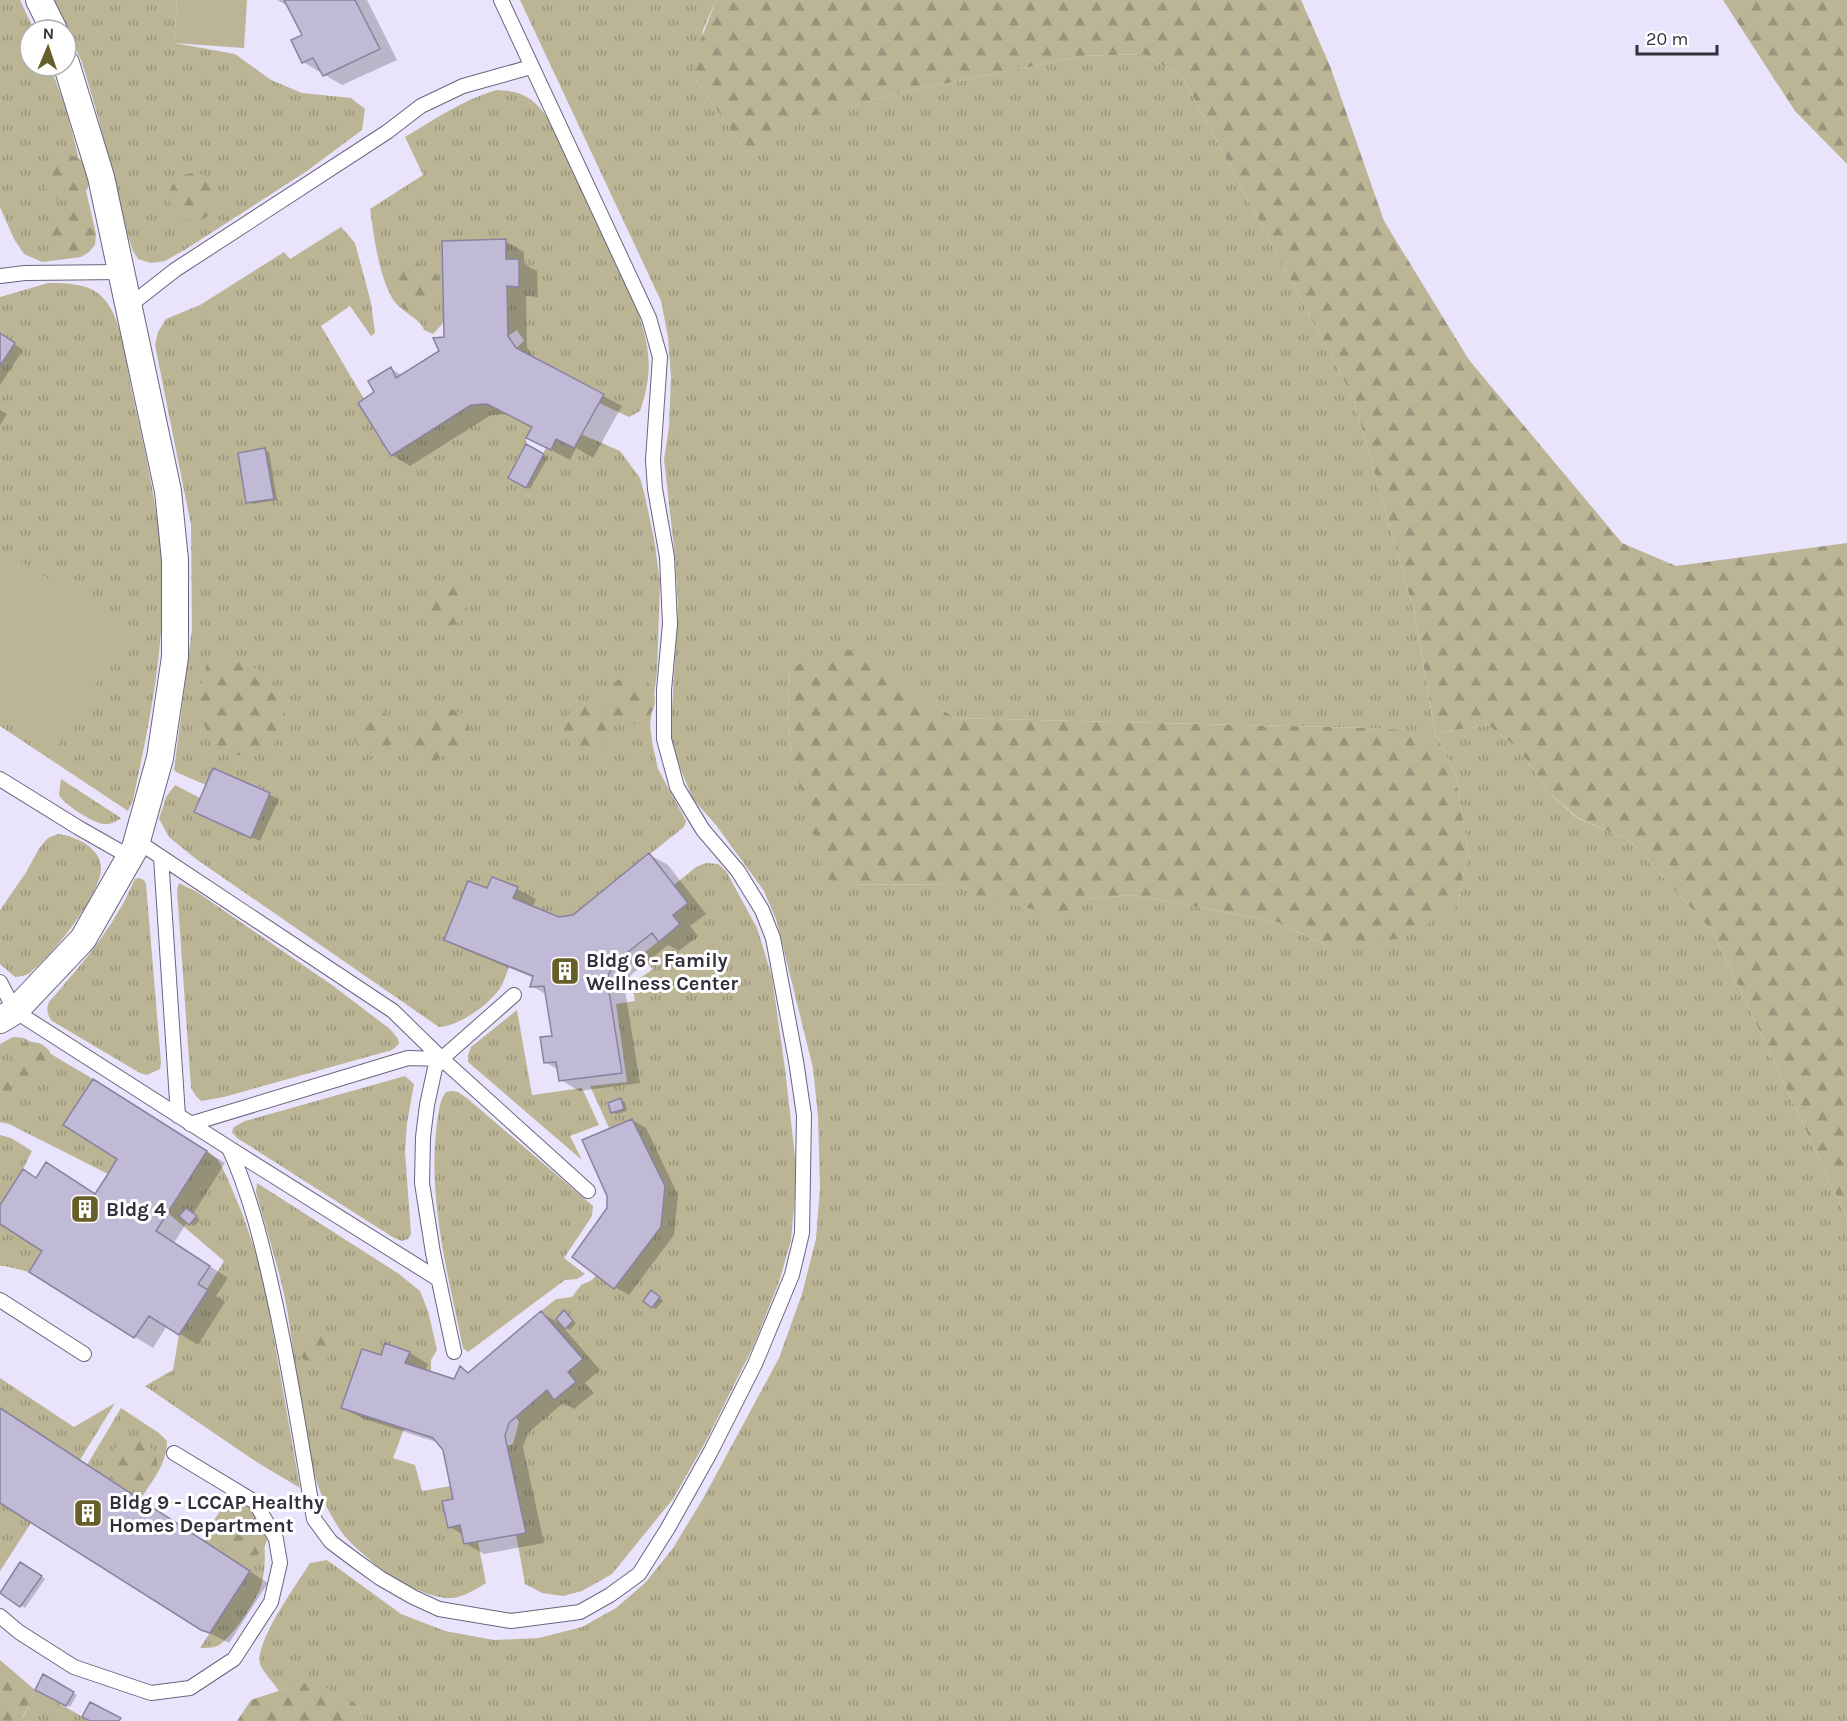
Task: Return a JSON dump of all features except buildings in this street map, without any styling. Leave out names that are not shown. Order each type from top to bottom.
[{"type":"street","points":[[39,0],[48,18]]},
{"type":"street","points":[[7,1015],[83,939],[134,849],[160,758],[175,657],[175,560],[168,491],[101,177],[71,78]]},
{"type":"lane","points":[[229,1148],[243,1179],[265,1253],[282,1333],[314,1519],[332,1542],[380,1578],[439,1609],[511,1621],[580,1612],[610,1595],[639,1574],[668,1528],[715,1443],[755,1364],[792,1275],[802,1233],[804,1115],[773,938],[762,910],[738,871],[703,830],[677,787],[664,739],[664,690],[670,624],[667,557],[655,489],[653,460],[660,357],[649,318],[501,0]]},
{"type":"lane","points":[[129,306],[175,270],[387,132],[421,106],[463,86],[531,67]]},
{"type":"lane","points":[[0,276],[25,273],[122,272]]},
{"type":"lane","points":[[0,779],[79,828],[134,849],[161,856],[393,1011],[442,1059],[588,1191]]},
{"type":"lane","points":[[161,856],[184,1120]]},
{"type":"lane","points":[[0,982],[7,1015],[184,1120],[438,1279]]},
{"type":"lane","points":[[454,1352],[438,1279],[422,1183],[423,1137],[427,1105],[435,1068],[442,1059],[514,995]]},
{"type":"lane","points":[[184,1120],[408,1059],[442,1059]]},
{"type":"lane","points":[[0,1300],[84,1354]]},
{"type":"lane","points":[[0,1616],[19,1632],[74,1667],[151,1693],[190,1688],[234,1659],[271,1602],[280,1563],[276,1539],[255,1502],[174,1453]]},
{"type":"green space","points":[[0,0],[20,0],[28,18],[18,18],[18,78],[55,78],[75,143],[96,234],[95,245],[81,257],[42,262],[24,254],[14,239],[0,207]]},
{"type":"green space","points":[[52,0],[177,0],[174,43],[235,54],[271,80],[302,93],[351,98],[365,109],[362,130],[307,171],[186,249],[165,261],[151,263],[138,259],[126,230],[98,117],[78,54],[78,18],[61,18]]},
{"type":"green space","points":[[177,0],[247,0],[244,48],[174,43]]},
{"type":"green space","points":[[520,0],[716,0],[703,30],[696,80],[751,158],[803,118],[908,91],[1083,56],[1143,54],[1182,76],[1353,397],[1415,615],[1435,733],[1488,725],[1520,750],[1547,791],[1577,818],[1630,841],[1713,932],[1847,1218],[1847,1721],[365,1721],[356,1704],[303,1683],[279,1691],[261,1667],[260,1654],[278,1613],[310,1563],[327,1560],[401,1614],[445,1631],[494,1640],[539,1638],[582,1627],[616,1608],[646,1582],[673,1548],[704,1497],[779,1358],[802,1294],[816,1239],[820,1188],[818,1116],[813,1068],[777,922],[764,891],[716,825],[693,799],[672,743],[678,605],[664,459],[669,427],[671,377],[668,337],[661,301]],"holes":[[[790,668],[916,694],[956,718],[1368,728],[1435,733],[1455,773],[1468,850],[1457,909],[1328,946],[1277,922],[1133,895],[1084,899],[978,899],[960,885],[837,884],[791,752],[788,709]]]},
{"type":"green space","points":[[716,0],[1301,0],[1330,66],[1384,221],[1469,360],[1622,543],[1676,566],[1847,543],[1847,1218],[1713,932],[1630,841],[1578,818],[1547,791],[1520,750],[1488,725],[1435,733],[1455,773],[1468,850],[1457,909],[1397,939],[1328,946],[1277,922],[1133,895],[1084,899],[1066,915],[978,899],[960,885],[837,884],[825,877],[791,752],[788,709],[790,668],[835,649],[860,651],[916,694],[956,718],[1368,728],[1435,732],[1415,615],[1353,397],[1182,76],[1143,54],[1083,56],[908,91],[804,118],[751,158],[696,80],[694,58]]},
{"type":"green space","points":[[1723,0],[1847,0],[1847,164],[1795,111]]},
{"type":"green space","points":[[496,90],[514,92],[527,97],[549,120],[637,309],[645,336],[649,371],[640,411],[629,417],[599,403],[604,393],[516,348],[524,341],[517,330],[508,336],[507,286],[519,287],[519,259],[506,259],[505,239],[442,241],[444,322],[433,334],[424,330],[394,301],[384,281],[370,209],[423,175],[405,137],[461,105]]},
{"type":"green space","points":[[67,155],[76,156],[83,162],[89,169],[89,187],[83,194],[76,200],[67,201],[58,200],[51,194],[45,187],[44,178],[45,169],[51,162],[58,156]]},
{"type":"green space","points":[[193,173],[210,180],[217,197],[210,214],[193,221],[176,214],[169,197],[176,180]]},
{"type":"green space","points":[[69,210],[86,217],[93,234],[86,251],[69,258],[52,251],[45,234],[52,217]]},
{"type":"green space","points":[[341,227],[355,243],[371,303],[375,333],[371,336],[350,306],[321,326],[364,399],[358,403],[390,456],[471,405],[487,404],[532,427],[526,438],[526,444],[508,478],[525,488],[546,448],[551,450],[556,439],[574,448],[581,434],[620,451],[640,478],[654,539],[660,582],[657,672],[650,725],[658,769],[686,821],[684,827],[573,915],[559,917],[513,898],[517,887],[492,877],[487,888],[468,881],[444,940],[509,966],[502,985],[491,999],[466,1018],[447,1026],[439,1027],[196,859],[169,837],[159,819],[166,797],[175,785],[200,798],[194,813],[250,837],[270,793],[214,768],[206,785],[174,770],[192,629],[191,525],[155,345],[158,332],[166,319],[200,305],[284,252],[290,259]],"holes":[[[265,449],[274,498],[238,453]]]},
{"type":"green space","points":[[417,264],[434,271],[441,288],[434,305],[417,312],[400,305],[393,288],[400,271]]},
{"type":"green space","points":[[48,283],[77,285],[91,289],[103,298],[115,316],[125,353],[156,511],[163,584],[160,647],[146,739],[133,800],[128,811],[0,726],[0,366],[15,343],[0,333],[0,297]]},
{"type":"green space","points":[[0,549],[130,630],[56,748],[0,713]]},
{"type":"green space","points":[[446,584],[454,585],[461,590],[466,597],[466,613],[461,620],[454,625],[446,626],[438,625],[431,620],[426,613],[425,605],[426,597],[431,590],[438,585]]},
{"type":"green space","points":[[230,655],[265,673],[285,703],[285,729],[269,751],[241,756],[213,745],[196,705],[207,663]]},
{"type":"green space","points":[[631,676],[648,683],[655,700],[648,717],[631,724],[614,717],[607,700],[614,683]]},
{"type":"green space","points":[[588,704],[605,711],[612,728],[605,745],[588,752],[571,745],[564,728],[571,711]]},
{"type":"green space","points":[[450,709],[466,719],[470,730],[467,742],[460,749],[444,752],[438,759],[431,762],[423,763],[412,758],[405,744],[406,736],[413,724],[430,720],[436,713]]},
{"type":"green space","points":[[374,711],[382,712],[389,717],[394,724],[394,740],[389,747],[382,752],[374,753],[366,752],[359,747],[354,740],[353,732],[354,724],[359,717],[366,712]]},
{"type":"green space","points":[[61,779],[121,818],[112,823],[103,824],[78,812],[59,795]]},
{"type":"green space","points":[[58,834],[79,840],[92,849],[100,862],[99,880],[74,924],[52,952],[30,973],[15,977],[0,964],[0,910],[25,874],[40,847],[48,838]]},
{"type":"green space","points":[[706,863],[718,864],[726,871],[757,928],[772,977],[797,1174],[791,1240],[779,1282],[753,1347],[706,1441],[673,1499],[612,1574],[582,1591],[563,1596],[542,1593],[525,1584],[516,1534],[507,1446],[513,1444],[519,1422],[516,1417],[547,1390],[555,1399],[576,1382],[568,1372],[583,1359],[541,1311],[556,1299],[572,1297],[581,1285],[592,1280],[596,1275],[632,1119],[609,1128],[590,1086],[627,1082],[616,1004],[635,1001],[632,984],[653,969],[640,956],[680,924],[673,915],[688,903],[674,885],[696,867]],"holes":[[[564,1311],[573,1320],[565,1328],[556,1318]]]},
{"type":"green space","points":[[139,878],[146,884],[161,1062],[160,1069],[147,1075],[52,1021],[47,1010],[49,1002],[103,936],[135,879]]},
{"type":"green space","points":[[179,883],[197,892],[332,985],[390,1029],[399,1044],[392,1050],[224,1097],[201,1101],[191,1088],[177,890]]},
{"type":"green space","points":[[517,1010],[532,1095],[582,1088],[599,1125],[570,1136],[582,1160],[468,1062],[471,1047]]},
{"type":"green space","points":[[13,1037],[24,1038],[93,1079],[64,1125],[117,1159],[108,1174],[9,1124],[0,1122],[0,1044]]},
{"type":"green space","points":[[32,1042],[40,1043],[47,1048],[52,1055],[52,1071],[47,1078],[40,1083],[32,1084],[24,1083],[17,1078],[12,1071],[11,1063],[12,1055],[17,1048],[24,1043]]},
{"type":"green space","points":[[0,1061],[11,1070],[13,1079],[10,1091],[0,1100]]},
{"type":"green space","points":[[405,1076],[414,1084],[407,1123],[405,1152],[411,1234],[408,1239],[402,1241],[237,1138],[232,1132],[234,1127],[245,1121]]},
{"type":"green space","points":[[453,1091],[468,1099],[593,1206],[592,1216],[564,1258],[585,1274],[577,1279],[565,1280],[468,1352],[463,1348],[446,1264],[435,1180],[435,1151],[440,1107],[446,1092]]},
{"type":"green space","points":[[0,1135],[11,1138],[32,1151],[0,1205]]},
{"type":"green space","points":[[207,1151],[218,1160],[226,1175],[262,1270],[300,1488],[255,1461],[145,1386],[173,1370],[179,1335],[224,1261],[168,1213]]},
{"type":"green space","points":[[257,1183],[399,1274],[420,1291],[428,1311],[437,1350],[431,1360],[431,1371],[405,1363],[410,1352],[386,1343],[404,1429],[393,1458],[415,1465],[422,1491],[451,1486],[453,1499],[442,1502],[448,1527],[460,1525],[464,1544],[478,1542],[486,1583],[467,1594],[444,1598],[402,1583],[379,1568],[352,1544],[329,1511],[310,1457],[299,1399],[285,1299],[256,1192]]},
{"type":"green space","points":[[0,1224],[42,1251],[29,1272],[0,1266]]},
{"type":"green space","points":[[315,1330],[327,1335],[332,1347],[327,1359],[315,1364],[303,1359],[298,1347],[303,1335]]},
{"type":"green space","points":[[0,1378],[74,1427],[115,1403],[80,1460],[0,1408]]},
{"type":"green space","points":[[121,1408],[159,1433],[167,1441],[162,1465],[140,1500],[87,1465]]},
{"type":"green space","points":[[133,1440],[150,1447],[157,1464],[150,1481],[133,1488],[116,1481],[109,1464],[116,1447]]},
{"type":"green space","points":[[232,1500],[246,1502],[259,1517],[265,1556],[263,1580],[253,1603],[230,1635],[217,1646],[200,1648],[250,1571],[202,1540],[223,1506]]},
{"type":"green space","points":[[0,1503],[31,1523],[0,1571]]},
{"type":"green space","points":[[243,1512],[260,1519],[267,1536],[260,1553],[243,1560],[226,1553],[219,1536],[226,1519]]},
{"type":"green space","points":[[0,1660],[35,1690],[23,1717],[25,1721],[0,1721]]},
{"type":"green space","points":[[303,1683],[329,1689],[356,1704],[365,1721],[237,1721],[251,1700]]},
{"type":"green space","points":[[35,1690],[90,1721],[25,1721],[23,1718]]},
{"type":"place","name":"Bldg 6 - Family Wellness Center","points":[[565,971]]},
{"type":"place","name":"Bldg 4","points":[[85,1209]]},
{"type":"place","name":"Bldg 9 - LCCAP Healthy Homes Department","points":[[88,1513]]}]
